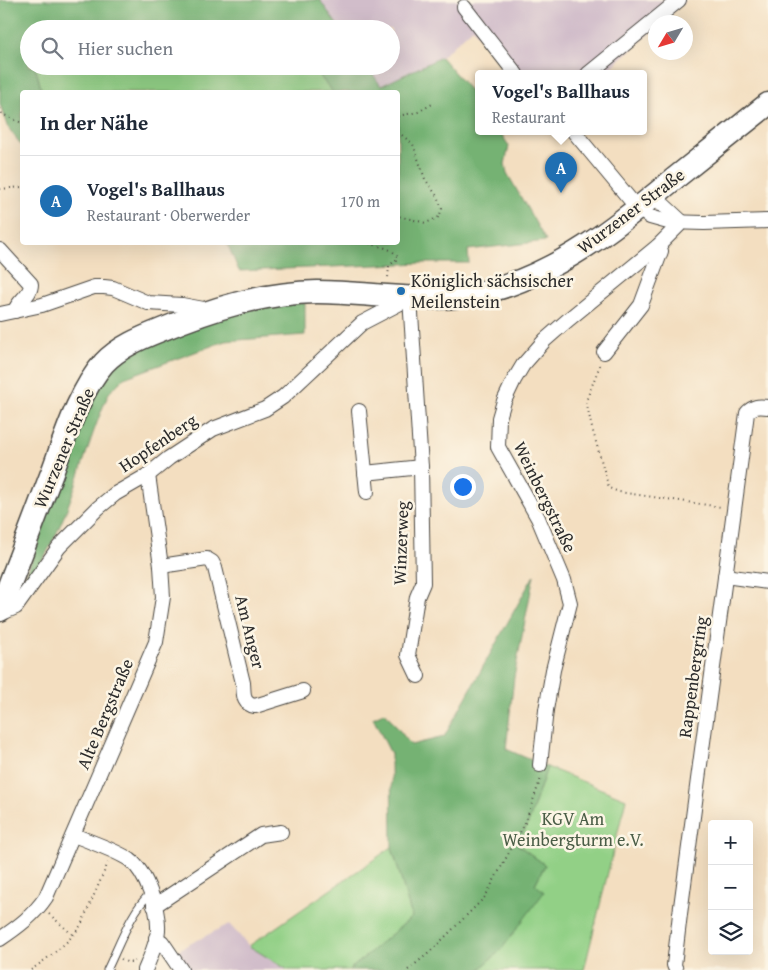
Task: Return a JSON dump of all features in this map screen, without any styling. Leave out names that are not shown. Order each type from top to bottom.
[{"type":"main road","name":"Wurzener Straße","points":[[0,612],[63,443],[81,401],[104,364],[133,342],[211,310],[281,294],[327,293],[410,298],[447,298],[472,296],[521,282],[569,257],[646,202],[768,104]]},
{"type":"street","points":[[593,70],[678,0]]},
{"type":"street","points":[[464,8],[513,70]]},
{"type":"street","points":[[577,135],[646,202],[682,222]]},
{"type":"street","points":[[646,202],[650,217],[668,222],[768,221]]},
{"type":"street","name":"Weinbergstraße","points":[[540,765],[546,710],[570,603],[564,580],[538,518],[498,447],[499,418],[504,401],[514,380],[523,365],[545,340],[658,246],[682,222]]},
{"type":"street","points":[[603,356],[641,305],[661,251],[658,246]]},
{"type":"street","points":[[0,250],[31,284],[29,292],[17,306],[16,311]]},
{"type":"street","points":[[0,314],[42,305],[94,287],[113,288],[148,304],[182,305],[211,310]]},
{"type":"street","name":"Winzerweg","points":[[410,298],[421,467],[423,583],[417,597],[408,654],[418,676]]},
{"type":"street","name":"Hopfenberg","points":[[0,612],[16,607],[59,547],[98,508],[115,494],[148,475],[213,428],[265,409],[283,397],[362,323],[410,298]]},
{"type":"street","name":"Rappenbergring","points":[[676,970],[674,965],[676,948],[747,414],[751,408],[757,406],[768,407]]},
{"type":"street","name":"Winzerweg","points":[[359,411],[367,492]]},
{"type":"street","points":[[365,473],[421,467]]},
{"type":"street","name":"Alte Bergstraße","points":[[0,939],[21,925],[40,906],[55,879],[156,642],[163,597],[161,566],[148,475]]},
{"type":"street","name":"Am Anger","points":[[161,566],[207,559],[212,562],[243,683],[244,701],[248,705],[255,706],[303,691]]},
{"type":"street","points":[[725,576],[768,582]]},
{"type":"street","points":[[152,900],[261,836],[281,832]]},
{"type":"street","points":[[74,835],[130,860],[144,879],[152,900],[158,929],[146,967]]},
{"type":"street","points":[[156,938],[162,942],[181,970]]},
{"type":"lane","points":[[107,970],[136,911],[145,899],[152,900]]},
{"type":"path","points":[[400,116],[418,112],[434,104]]},
{"type":"path","points":[[0,108],[2,114],[20,122]]},
{"type":"path","points":[[400,134],[413,144],[425,179],[437,196],[442,209],[439,217],[426,223],[400,216]]},
{"type":"path","points":[[0,189],[20,187]]},
{"type":"path","points":[[379,245],[397,255],[398,258],[388,266]]},
{"type":"path","points":[[603,356],[586,401],[609,488],[620,492],[733,509]]},
{"type":"path","points":[[408,970],[430,952],[485,897],[525,823],[544,770],[540,765]]},
{"type":"path","points":[[31,970],[60,948],[74,935],[81,925],[112,852]]},
{"type":"path","points":[[40,906],[74,935]]},
{"type":"path","points":[[114,956],[128,963],[139,960],[146,967]]},
{"type":"shaded area","points":[[320,0],[686,0],[669,15],[648,15],[648,34],[608,70],[507,70],[473,28],[441,57],[380,86],[373,75],[400,75],[400,20],[334,20]]},
{"type":"shaded area","points":[[229,924],[249,946],[288,970],[185,970],[176,951]]},
{"type":"green space","points":[[0,0],[320,0],[334,20],[20,20],[20,75],[37,75],[41,90],[20,90],[20,143],[7,126],[0,104]]},
{"type":"green space","points":[[441,57],[475,97],[475,135],[502,135],[509,146],[505,164],[507,173],[546,241],[468,250],[469,263],[422,263],[239,271],[228,245],[400,245],[400,90],[331,90],[319,75],[373,75],[381,86]]},
{"type":"green space","points":[[37,75],[319,75],[331,90],[41,90]]},
{"type":"green space","points":[[282,303],[305,303],[305,335],[225,341],[124,378],[109,393],[72,495],[51,545],[21,590],[87,403],[98,382],[125,355],[211,318]]},
{"type":"green space","points":[[534,575],[514,677],[506,749],[547,767],[528,824],[517,844],[545,865],[535,884],[544,892],[501,950],[479,970],[349,970],[412,917],[392,847],[391,754],[373,718],[385,712],[411,745],[444,737]]},
{"type":"green space","name":"KGV Am Weinbergturm e.V.","points":[[547,767],[626,799],[584,970],[479,970],[501,950],[545,865],[517,844],[528,824]]},
{"type":"green space","points":[[392,847],[412,917],[349,970],[288,970],[249,946]]},
{"type":"place","name":"Vogel's Ballhaus","points":[[561,193]]},
{"type":"place","name":"Königlich sächsischer Meilenstein","points":[[401,291]]}]
